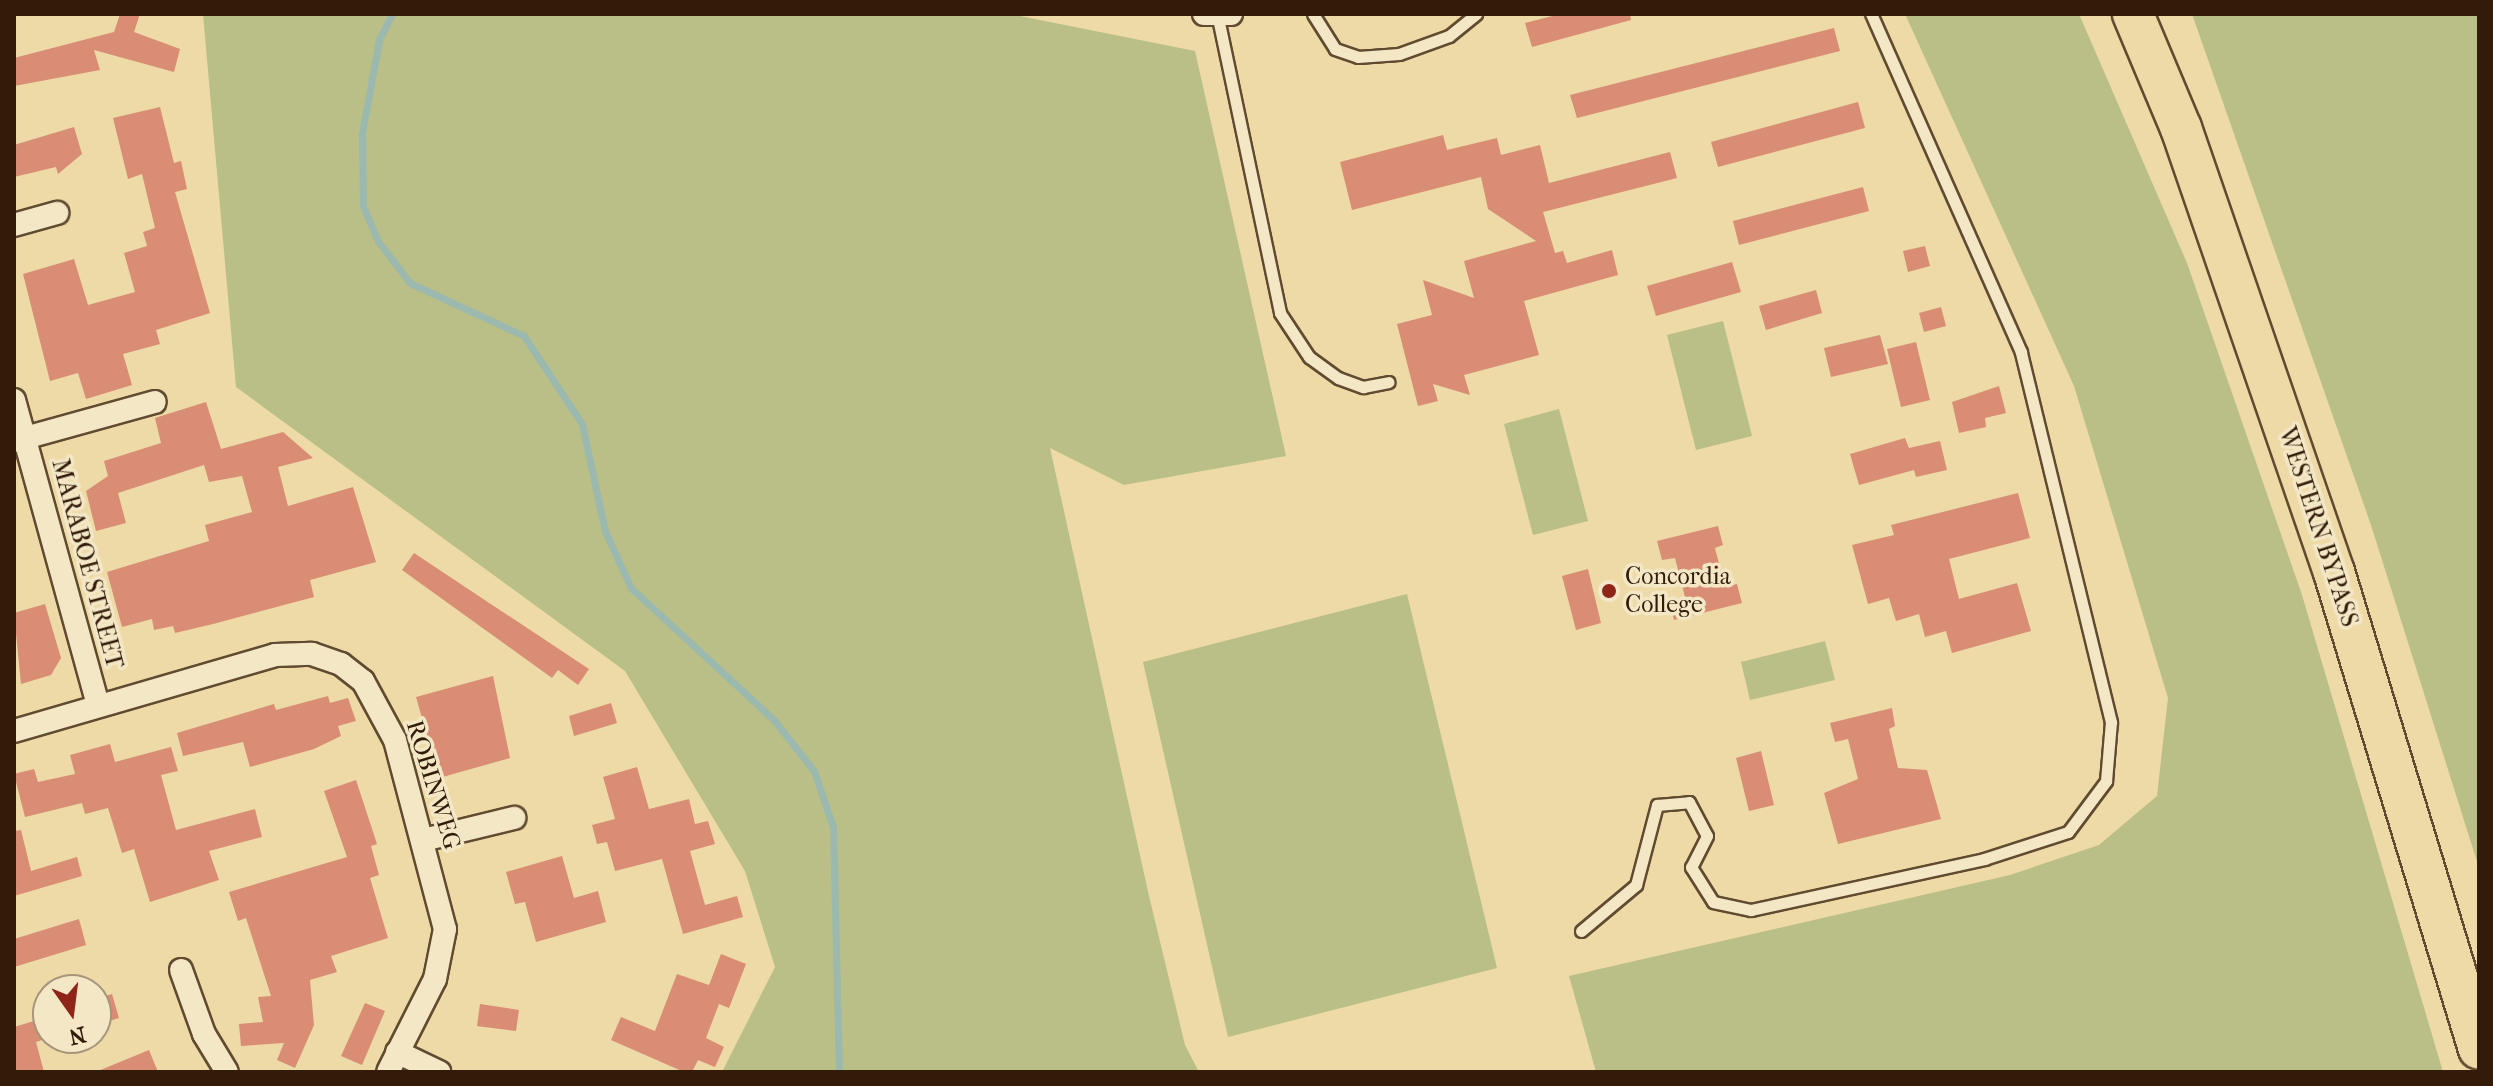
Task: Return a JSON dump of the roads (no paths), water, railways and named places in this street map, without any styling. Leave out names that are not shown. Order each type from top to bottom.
[{"type":"highway","name":"WESTERN BYPASS","points":[[2133,14],[2181,128],[2329,557],[2479,1048]]},
{"type":"street","points":[[14,225],[57,213]]},
{"type":"street","name":"MARABOE STREET","points":[[14,400],[20,440],[98,704]]},
{"type":"street","points":[[20,440],[155,402]]},
{"type":"street","name":"ROBINWEG","points":[[14,731],[98,704],[275,655],[312,654],[341,664],[381,705],[423,840],[445,929],[435,979],[393,1062]]},
{"type":"street","points":[[423,840],[514,818]]},
{"type":"street","points":[[181,970],[204,1034],[227,1072]]},
{"type":"street","points":[[393,1062],[439,1072]]},
{"type":"lane","points":[[1313,14],[1335,49],[1358,57],[1399,54],[1449,36],[1476,14]]},
{"type":"lane","points":[[1581,931],[1636,885],[1657,805],[1689,802],[1707,836],[1691,867],[1713,902],[1751,910],[1984,859],[2068,832],[2106,781],[2111,722],[2021,352],[1871,14]]},
{"type":"lane","points":[[1212,15],[1280,313],[1309,357],[1338,378],[1363,387],[1389,382]]},
{"type":"waterway","points":[[392,14],[379,40],[362,134],[363,206],[378,241],[410,283],[524,336],[582,424],[605,531],[631,588],[774,720],[814,771],[833,827],[839,1072]]},
{"type":"place","name":"Concordia College","points":[[1609,591]]}]
